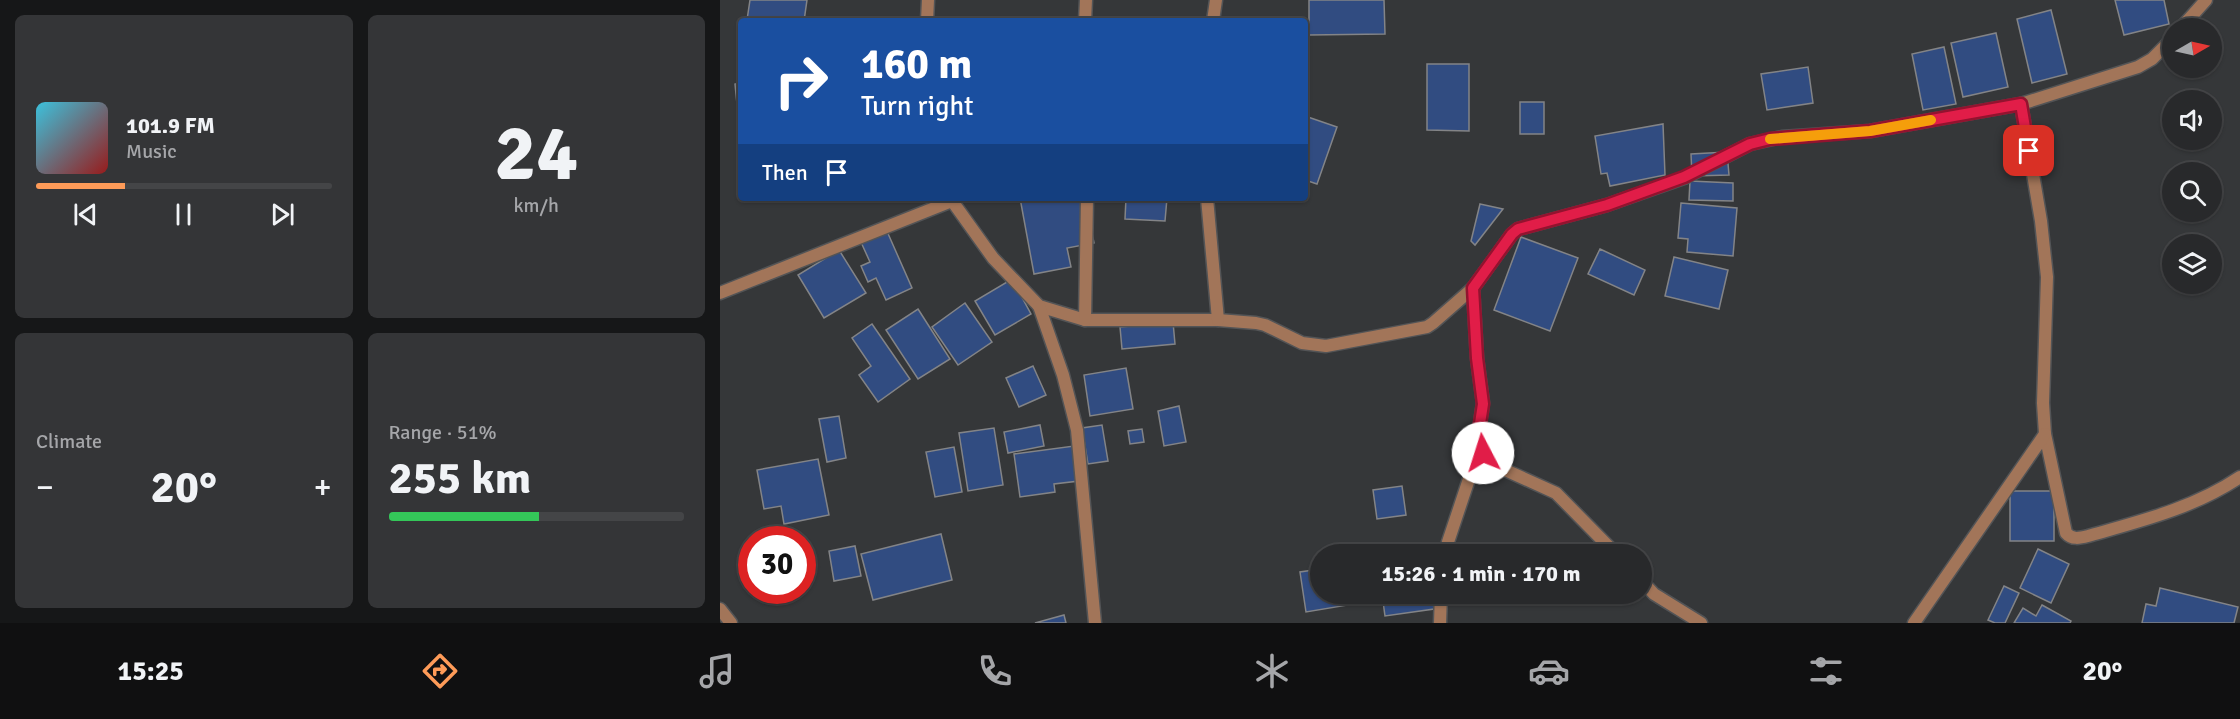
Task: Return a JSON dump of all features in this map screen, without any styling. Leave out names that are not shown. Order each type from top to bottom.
[{"type":"street","points":[[927,18],[928,0]]},
{"type":"street","points":[[1085,18],[1086,0]]},
{"type":"street","points":[[1213,18],[1216,0]]},
{"type":"street","points":[[2190,18],[2205,0]]},
{"type":"street","points":[[1040,306],[1085,321],[1218,320],[1265,325],[1311,345],[1338,345],[1427,327],[1473,288],[1518,229],[1607,205],[1673,182],[1750,144],[1782,138],[1870,131],[2021,104],[2138,67],[2152,59],[2162,49]]},
{"type":"street","points":[[2021,104],[2042,221],[2046,268],[2045,434],[2066,533],[2070,537],[2088,536],[2179,509],[2218,492],[2240,477]]},
{"type":"street","points":[[720,293],[946,201]]},
{"type":"street","points":[[952,201],[993,258],[1040,306],[1063,375],[1077,430],[1095,623]]},
{"type":"street","points":[[1085,321],[1087,201]]},
{"type":"street","points":[[1208,201],[1218,320]]},
{"type":"street","points":[[1448,544],[1480,446],[1479,430],[1483,404],[1477,358],[1473,288]]},
{"type":"street","points":[[1914,623],[2045,434]]},
{"type":"street","points":[[1480,446],[1487,459],[1494,464],[1564,500],[1606,544]]},
{"type":"street","points":[[1652,592],[1701,623]]},
{"type":"street","points":[[1436,620],[1439,604]]},
{"type":"street","points":[[720,609],[731,623]]},
{"type":"building","points":[[750,0],[807,0],[804,18],[747,18]]},
{"type":"building","points":[[1309,0],[1384,0],[1385,34],[1309,35]]},
{"type":"building","points":[[2115,0],[2164,0],[2168,18],[2162,18],[2162,26],[2124,35]]},
{"type":"building","points":[[2051,10],[2067,74],[2032,83],[2017,19]]},
{"type":"building","points":[[1996,33],[2008,87],[1963,97],[1951,43]]},
{"type":"building","points":[[1944,47],[1956,104],[1923,110],[1912,54]]},
{"type":"building","points":[[1427,64],[1469,64],[1469,131],[1427,130]]},
{"type":"building","points":[[1808,67],[1813,103],[1767,110],[1761,74]]},
{"type":"building","points":[[735,84],[738,84],[738,114]]},
{"type":"building","points":[[1520,102],[1544,102],[1544,134],[1520,134]]},
{"type":"building","points":[[1308,117],[1337,127],[1317,184],[1308,181]]},
{"type":"building","points":[[1663,124],[1665,175],[1610,186],[1607,173],[1601,174],[1595,136]]},
{"type":"building","points":[[1727,152],[1729,175],[1692,176],[1691,154]]},
{"type":"building","points":[[1690,181],[1733,183],[1733,201],[1689,200]]},
{"type":"building","points":[[1021,201],[1086,201],[1094,243],[1067,248],[1071,267],[1034,274]]},
{"type":"building","points":[[1126,201],[1167,201],[1165,221],[1125,219]]},
{"type":"building","points":[[1681,203],[1737,208],[1733,256],[1687,252],[1688,239],[1678,238]]},
{"type":"building","points":[[1480,204],[1503,209],[1475,245],[1471,241]]},
{"type":"building","points":[[886,229],[912,288],[886,300],[876,278],[868,282],[861,266],[870,262],[860,240]]},
{"type":"building","points":[[1521,237],[1578,258],[1550,331],[1494,310]]},
{"type":"building","points":[[1600,249],[1645,270],[1634,295],[1588,274]]},
{"type":"building","points":[[839,250],[866,293],[824,318],[798,275]]},
{"type":"building","points":[[1674,257],[1728,270],[1719,309],[1665,296]]},
{"type":"building","points":[[1012,279],[1031,314],[995,335],[975,301]]},
{"type":"building","points":[[965,303],[992,342],[958,365],[932,327]]},
{"type":"building","points":[[918,309],[950,359],[918,379],[886,330]]},
{"type":"building","points":[[1173,322],[1175,344],[1122,349],[1120,327]]},
{"type":"building","points":[[872,324],[910,379],[878,402],[859,375],[871,366],[852,338]]},
{"type":"building","points":[[1033,366],[1046,395],[1019,407],[1006,378]]},
{"type":"building","points":[[1126,368],[1133,409],[1090,416],[1084,375]]},
{"type":"building","points":[[1179,406],[1186,442],[1164,446],[1158,411]]},
{"type":"building","points":[[839,416],[846,458],[827,462],[819,419]]},
{"type":"building","points":[[1040,425],[1044,446],[1008,453],[1004,432]]},
{"type":"building","points":[[1102,425],[1108,461],[1088,464],[1082,428]]},
{"type":"building","points":[[994,428],[1003,485],[968,491],[959,433]]},
{"type":"building","points":[[1142,429],[1144,442],[1130,444],[1128,431]]},
{"type":"building","points":[[1074,446],[1079,481],[1054,484],[1055,492],[1020,497],[1014,454]]},
{"type":"building","points":[[954,447],[962,492],[935,497],[926,452]]},
{"type":"building","points":[[818,459],[829,515],[784,524],[781,506],[764,509],[757,470]]},
{"type":"building","points":[[1402,486],[1406,515],[1377,519],[1373,490]]},
{"type":"building","points":[[2010,491],[2054,491],[2054,541],[2010,541]]},
{"type":"building","points":[[941,534],[952,580],[873,600],[861,554]]},
{"type":"building","points":[[855,546],[861,576],[834,581],[829,551]]},
{"type":"building","points":[[2038,549],[2069,564],[2051,603],[2020,588]]},
{"type":"building","points":[[1310,570],[1310,604],[1354,604],[1306,612],[1300,572]]},
{"type":"building","points":[[2004,586],[2019,593],[2005,623],[1995,623],[1988,620]]},
{"type":"building","points":[[2160,588],[2238,607],[2234,623],[2142,623],[2146,604],[2156,606]]},
{"type":"building","points":[[1383,604],[1433,604],[1434,609],[1385,616]]},
{"type":"building","points":[[2042,605],[2071,621],[2070,623],[2014,623],[2023,608],[2036,616]]},
{"type":"building","points":[[1064,615],[1066,623],[1035,623]]},
{"type":"slow traffic","points":[[1770,139],[1870,131],[1931,120]]},
{"type":"route","points":[[1483,453],[1479,430],[1483,404],[1477,358],[1473,288],[1518,229],[1607,205],[1684,177],[1750,144],[1770,139],[1870,131],[2021,104],[2029,151]]}]
